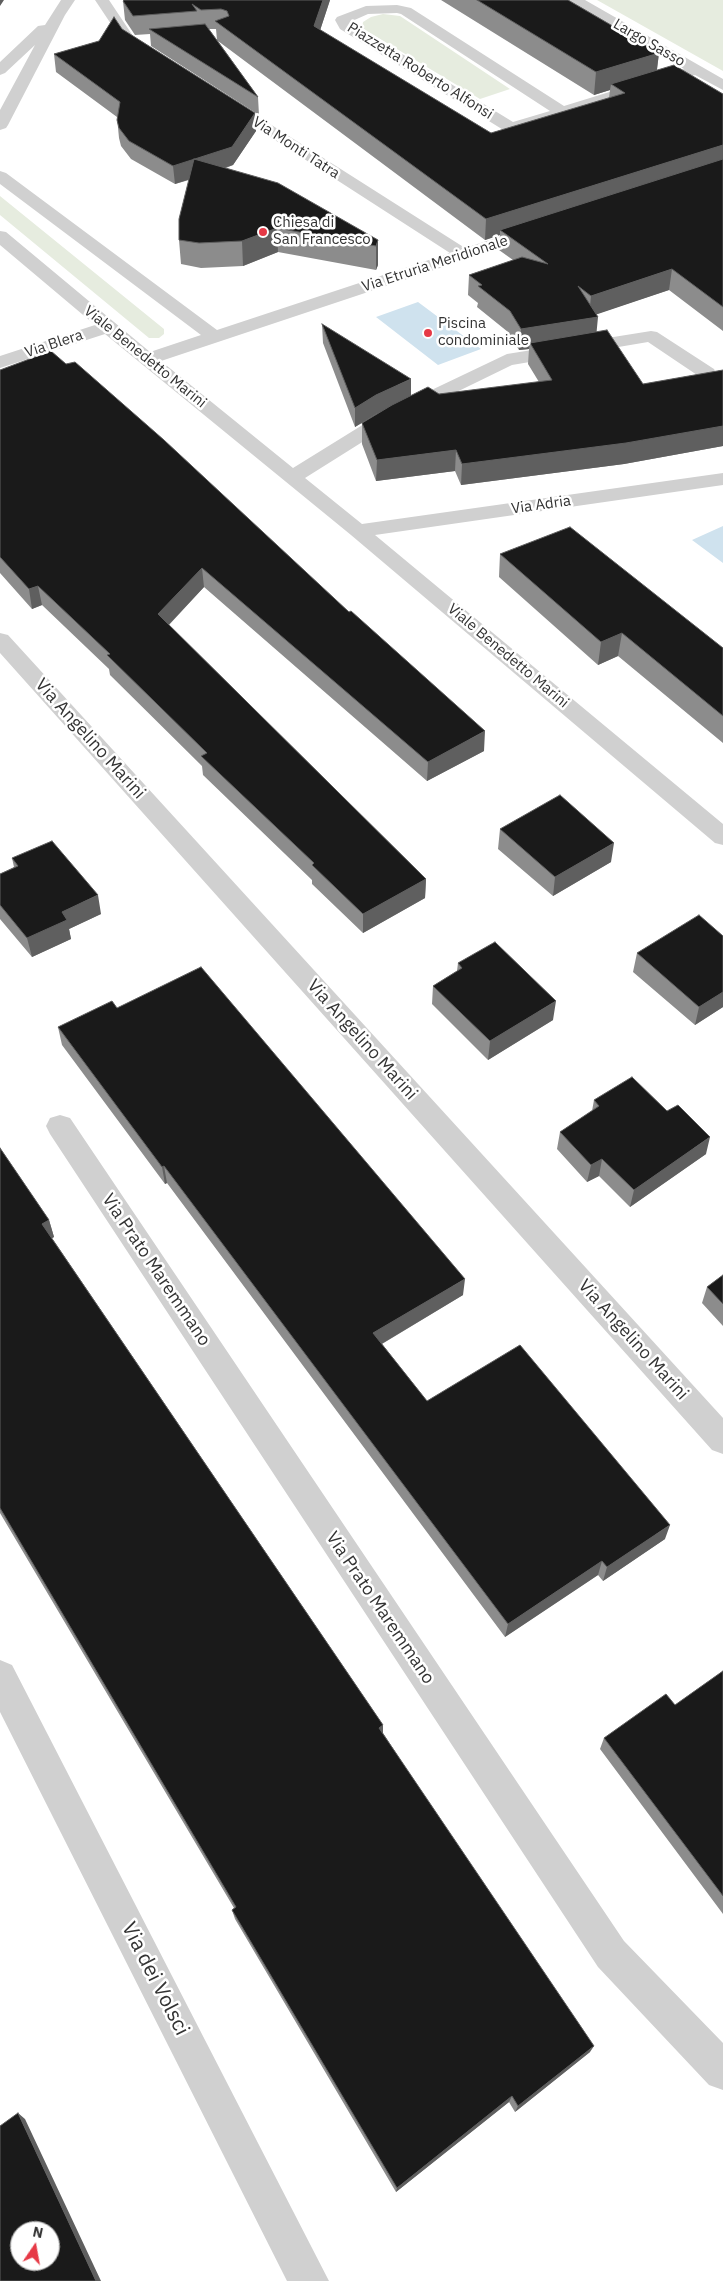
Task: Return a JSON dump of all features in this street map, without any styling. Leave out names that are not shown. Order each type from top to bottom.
[{"type":"street","points":[[0,125],[58,15],[68,0]]},
{"type":"street","points":[[102,0],[130,42],[155,58]]},
{"type":"street","name":"Largo Sasso","points":[[575,0],[723,85]]},
{"type":"street","name":"Piazzetta Roberto Alfonsi","points":[[397,9],[406,11],[562,112],[510,128],[345,26],[342,20],[366,10],[397,9]]},
{"type":"street","points":[[0,70],[58,15]]},
{"type":"street","points":[[130,42],[158,39]]},
{"type":"street","points":[[562,112],[697,70]]},
{"type":"street","name":"Via Monti Tatra","points":[[213,95],[462,254]]},
{"type":"street","points":[[0,176],[216,338]]},
{"type":"street","name":"Via Etruria Meridionale","points":[[148,359],[556,224]]},
{"type":"street","name":"Viale Benedetto Marini","points":[[0,237],[358,531],[723,837]]},
{"type":"street","name":"Via Blera","points":[[0,362],[108,327]]},
{"type":"street","points":[[292,477],[384,420],[507,360],[651,336],[707,372]]},
{"type":"street","name":"Via Adria","points":[[358,531],[723,479]]},
{"type":"street","name":"Via Angelino Marini","points":[[0,640],[723,1440]]},
{"type":"street","name":"Via Prato Maremmano","points":[[60,1126],[611,1954],[723,2071]]},
{"type":"street","name":"Via dei Volsci","points":[[0,1677],[310,2281]]},
{"type":"shaded area","points":[[597,0],[723,0],[723,71]]},
{"type":"shaded area","points":[[383,14],[400,16],[510,89],[480,99],[362,28],[363,22],[371,17]]},
{"type":"shaded area","points":[[0,196],[164,329],[164,334],[159,338],[149,338],[0,215]]},
{"type":"water","name":"Piscina condominiale","points":[[418,302],[481,349],[438,365],[376,317]]},
{"type":"water","points":[[723,526],[723,563],[692,540]]},
{"type":"building","points":[[124,0],[323,0],[314,26],[491,133],[625,93],[611,84],[674,65],[723,94],[723,145],[486,219],[215,21],[229,16],[227,11],[221,9],[201,10],[192,4],[197,11],[133,16]]},
{"type":"building","points":[[477,0],[568,0],[659,53],[596,72]]},
{"type":"building","points":[[114,17],[122,29],[255,113],[232,147],[173,166],[129,141],[119,128],[117,120],[120,102],[54,54],[99,41]]},
{"type":"building","points":[[205,24],[258,97],[149,29]]},
{"type":"building","points":[[194,159],[278,183],[378,240],[376,246],[277,228],[242,241],[199,243],[179,240],[179,219]]},
{"type":"building","points":[[723,159],[723,307],[672,269],[591,296],[578,286],[598,317],[521,329],[510,311],[478,286],[482,285],[469,275],[522,257],[548,264],[500,230]]},
{"type":"building","points":[[322,324],[411,379],[376,395],[355,408]]},
{"type":"building","points":[[607,330],[643,384],[723,370],[723,426],[626,443],[462,464],[456,450],[377,460],[362,423],[392,405],[428,387],[439,394],[552,380],[530,343]]},
{"type":"building","points":[[51,351],[66,364],[75,362],[164,440],[349,612],[351,611],[485,731],[428,762],[202,568],[158,614],[426,879],[363,914],[312,865],[314,863],[201,756],[207,753],[107,655],[110,654],[38,586],[29,589],[0,557],[0,370]]},
{"type":"building","points":[[570,527],[723,648],[723,716],[622,633],[601,642],[500,554]]},
{"type":"building","points":[[560,795],[614,843],[555,877],[500,829]]},
{"type":"building","points":[[52,841],[98,895],[62,912],[67,920],[27,938],[0,905],[0,874],[18,866],[12,858]]},
{"type":"building","points":[[699,915],[723,936],[723,992],[699,1007],[637,953]]},
{"type":"building","points":[[495,942],[556,1001],[490,1041],[433,986],[462,968],[458,963]]},
{"type":"building","points":[[201,967],[465,1279],[373,1333],[427,1401],[520,1345],[670,1525],[607,1567],[602,1561],[508,1624],[58,1027],[112,1001],[117,1008]]},
{"type":"building","points":[[632,1077],[667,1111],[678,1105],[710,1137],[634,1190],[602,1159],[591,1165],[560,1132],[599,1106],[594,1100]]},
{"type":"building","points":[[0,1148],[49,1220],[42,1224],[383,1725],[379,1728],[594,2046],[518,2106],[512,2096],[397,2188],[232,1910],[236,1907],[0,1508]]},
{"type":"building","points":[[723,1275],[723,1304],[707,1287]]},
{"type":"building","points":[[723,1671],[723,1896],[604,1738],[666,1694],[675,1705]]},
{"type":"building","points":[[18,2113],[96,2281],[0,2281],[0,2126]]},
{"type":"place","name":"Chiesa di San Francesco","points":[[263,232]]},
{"type":"place","name":"Piscina condominiale","points":[[428,333]]}]
